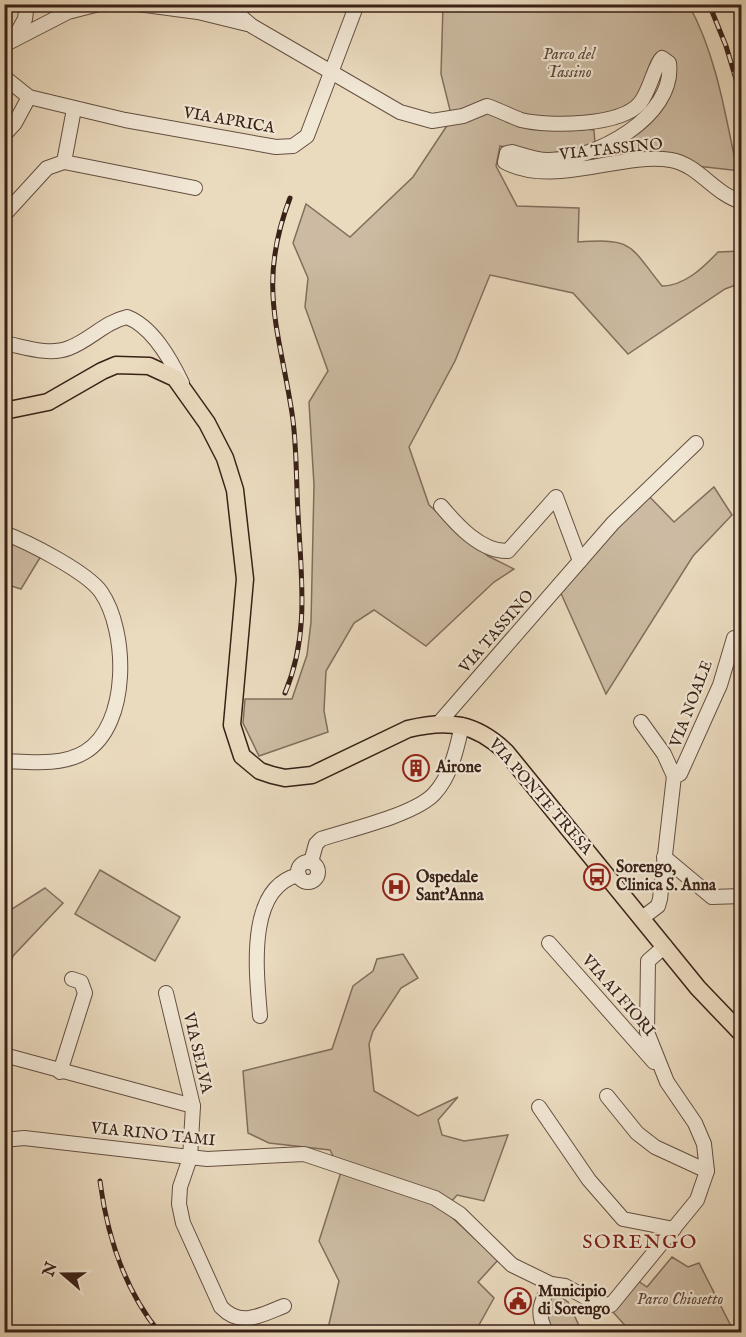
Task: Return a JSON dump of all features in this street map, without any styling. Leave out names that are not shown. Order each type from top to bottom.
[{"type":"main road","points":[[4,411],[48,402],[102,371],[128,363],[158,368],[184,387]]},
{"type":"main road","name":"VIA PONTE TRESA","points":[[184,387],[225,458],[235,490],[245,579],[232,709],[234,737],[248,762],[272,776],[285,778],[312,775],[408,729],[438,724],[462,725],[482,732],[506,752],[741,1035]]},
{"type":"street","points":[[9,42],[25,19],[27,4]]},
{"type":"street","points":[[9,42],[68,12],[99,4]]},
{"type":"street","points":[[226,4],[252,26],[332,73]]},
{"type":"street","name":"VIA APRICA","points":[[29,97],[74,109],[276,147],[293,146],[307,136],[357,4]]},
{"type":"street","points":[[143,5],[198,12],[252,26]]},
{"type":"street","name":"VIA TASSINO","points":[[332,73],[400,112],[432,121],[463,116],[487,106],[522,120],[590,123],[618,118],[639,105],[650,88],[658,62],[662,58],[666,60],[670,71],[653,110],[640,124],[615,140],[566,158],[547,160],[512,152],[504,158],[511,165],[555,172],[620,162],[671,160],[687,165],[721,193],[741,202]]},
{"type":"street","points":[[4,77],[29,97],[15,123],[4,135]]},
{"type":"street","points":[[64,162],[74,109]]},
{"type":"street","points":[[4,215],[47,168],[64,162],[195,188]]},
{"type":"street","points":[[4,343],[43,350],[69,348],[115,320],[127,317],[144,328],[172,362],[184,387]]},
{"type":"street","name":"VIA TASSINO","points":[[438,724],[613,523],[696,443]]},
{"type":"street","points":[[441,506],[470,535],[496,552],[508,551],[556,497],[580,561]]},
{"type":"street","points":[[4,533],[44,551],[100,591],[118,630],[121,658],[118,694],[108,724],[87,751],[73,758],[50,762],[4,761]]},
{"type":"street","name":"VIA NOALE","points":[[642,722],[664,754],[674,776],[680,774],[686,766],[720,685],[734,638]]},
{"type":"street","points":[[260,1016],[258,953],[261,912],[269,898],[285,881],[299,875],[307,882],[316,878],[318,869],[311,862],[316,844],[321,839],[420,806],[434,794],[451,764],[462,725]]},
{"type":"street","points":[[642,918],[658,906],[674,776]]},
{"type":"street","points":[[664,857],[712,897],[741,896]]},
{"type":"street","name":"VIA AI FIORI","points":[[549,943],[662,1070]]},
{"type":"street","points":[[539,1107],[589,1180],[623,1219],[674,1228],[697,1200],[707,1171],[704,1144],[695,1123],[662,1070],[647,1032],[648,961],[665,946]]},
{"type":"street","points":[[60,1072],[85,993],[81,982],[72,979]]},
{"type":"street","name":"VIA SELVA","points":[[166,993],[193,1106],[190,1158],[180,1187],[179,1204],[183,1223],[221,1307],[232,1317],[242,1320],[284,1306]]},
{"type":"street","points":[[4,1055],[60,1072],[193,1106]]},
{"type":"street","points":[[607,1096],[637,1133],[655,1147],[707,1171]]},
{"type":"street","name":"VIA RINO TAMI","points":[[4,1140],[24,1138],[207,1159],[304,1154],[435,1198],[460,1214],[501,1258],[550,1284],[565,1286],[596,1303],[611,1305],[674,1228]]},
{"type":"street","points":[[546,1332],[538,1312],[550,1284]]},
{"type":"green space","name":"Parco del Tassino","points":[[443,5],[689,5],[712,61],[735,160],[741,161],[741,171],[687,165],[620,162],[615,140],[663,94],[666,60],[650,88],[618,118],[540,124],[594,130],[595,144],[543,155],[500,146],[496,166],[517,206],[579,208],[578,242],[610,241],[629,247],[662,286],[685,279],[699,270],[718,252],[741,251],[741,283],[725,289],[628,354],[573,293],[490,275],[455,361],[409,447],[429,505],[488,556],[514,569],[494,582],[426,646],[374,610],[354,623],[326,671],[324,711],[328,732],[259,756],[243,723],[245,699],[292,699],[307,655],[311,622],[314,485],[309,402],[328,371],[305,307],[308,278],[293,243],[306,204],[350,237],[413,177],[452,118],[441,74]]},
{"type":"green space","points":[[714,487],[732,515],[693,556],[606,694],[559,589],[646,493],[674,522]]},
{"type":"green space","points":[[4,533],[44,551],[21,589],[5,584]]},
{"type":"green space","points":[[100,870],[180,917],[155,961],[75,914]]},
{"type":"green space","points":[[45,888],[63,903],[13,956],[5,982],[5,910],[9,911]]},
{"type":"green space","points":[[403,954],[418,978],[401,988],[373,1031],[369,1044],[374,1091],[418,1116],[458,1097],[438,1120],[442,1135],[464,1141],[508,1135],[484,1201],[457,1195],[444,1210],[498,1260],[478,1282],[494,1298],[479,1325],[481,1332],[331,1332],[329,1324],[339,1281],[319,1241],[341,1172],[330,1150],[269,1143],[248,1133],[243,1071],[332,1049],[353,986],[373,971],[377,959]]},
{"type":"green space","name":"Parco Chiosetto","points":[[672,1257],[688,1267],[699,1263],[734,1332],[631,1332],[612,1311],[638,1281],[647,1287]]},
{"type":"green space","points":[[555,1293],[568,1302],[582,1332],[553,1332],[546,1312],[548,1302]]},
{"type":"railway","points":[[709,4],[726,46],[742,99]]},
{"type":"railway","points":[[285,693],[298,649],[302,582],[294,425],[277,331],[273,282],[280,228],[290,198]]},
{"type":"railway","points":[[100,1181],[107,1221],[119,1261],[136,1298],[159,1332]]},
{"type":"place","name":"Airone","points":[[416,768]]},
{"type":"place","name":"Sorengo, Clinica S. Anna","points":[[597,877]]},
{"type":"place","name":"Ospedale Sant'Anna","points":[[396,887]]},
{"type":"place","name":"Municipio di Sorengo","points":[[518,1301]]},
{"type":"district","name":"SORENGO","points":[[640,1242]]}]
